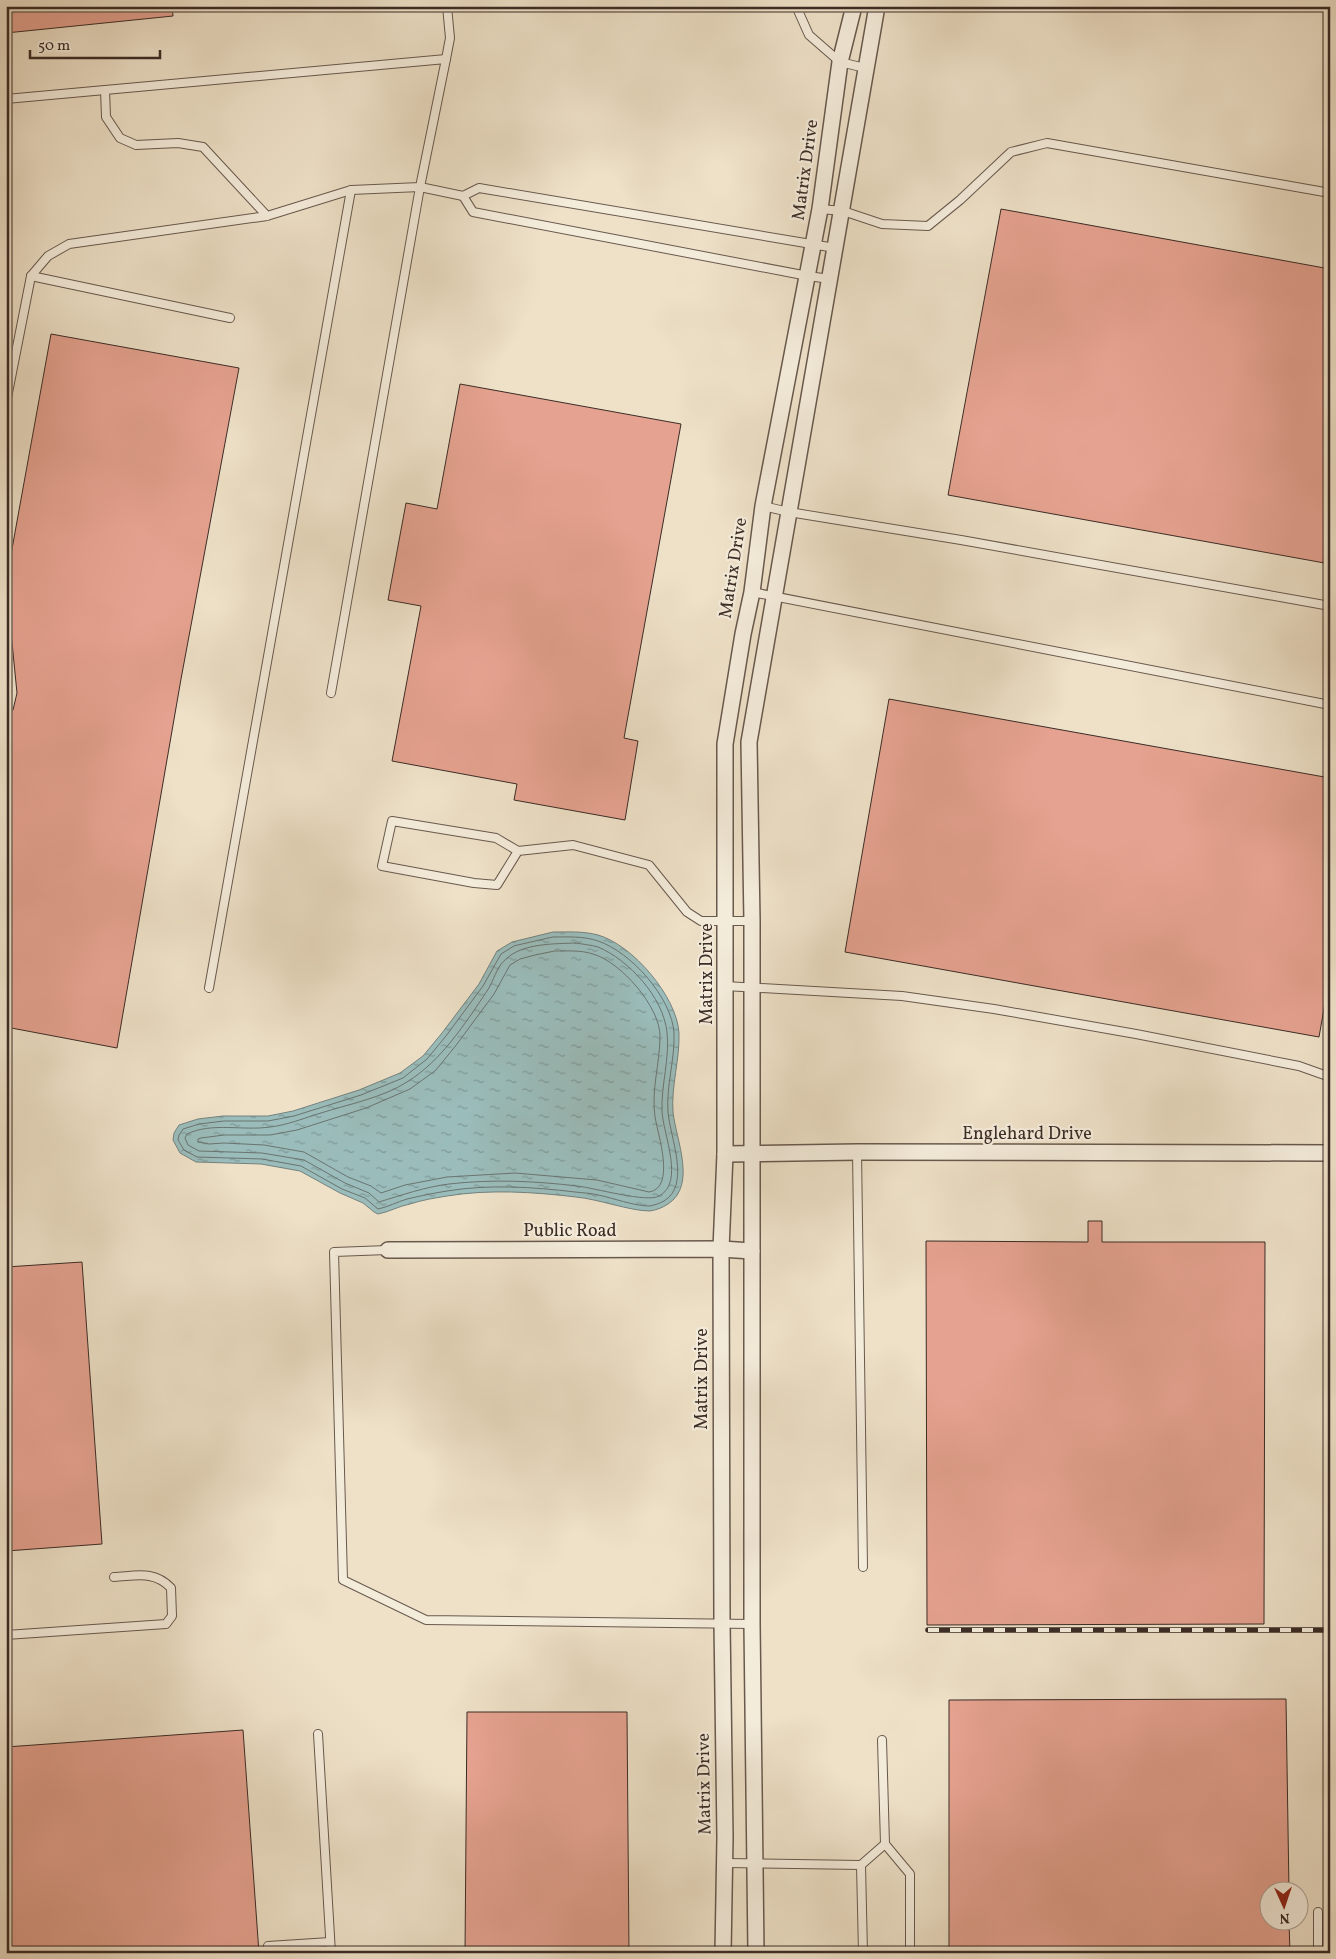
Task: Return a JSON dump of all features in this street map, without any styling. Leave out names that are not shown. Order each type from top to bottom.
[{"type":"street","name":"Matrix Drive","points":[[723,1953],[721,1249],[725,1154],[725,744],[743,634],[752,592],[763,506],[820,209],[840,62],[854,6]]},
{"type":"street","points":[[756,1953],[752,1624],[752,921],[749,742],[788,512],[843,211],[877,6]]},
{"type":"street","name":"Englehard Drive","points":[[725,1154],[857,1152],[1330,1153]]},
{"type":"street","name":"Public Road","points":[[388,1250],[721,1249],[752,1251]]},
{"type":"lane","points":[[331,692],[420,187],[450,38],[447,6]]},
{"type":"lane","points":[[796,6],[808,35],[840,62],[866,68]]},
{"type":"lane","points":[[6,100],[446,59]]},
{"type":"lane","points":[[105,90],[106,117],[120,138],[136,145],[178,143],[203,147],[267,216]]},
{"type":"lane","points":[[820,209],[843,211],[882,224],[928,226],[960,200],[1011,152],[1047,144],[1330,194]]},
{"type":"lane","points":[[6,403],[31,276],[48,256],[69,244],[267,216],[351,190],[420,187],[463,196],[479,188],[835,248]]},
{"type":"lane","points":[[209,988],[351,190]]},
{"type":"lane","points":[[463,196],[473,212],[830,279]]},
{"type":"lane","points":[[31,276],[230,318]]},
{"type":"lane","points":[[763,506],[788,512],[961,540],[1330,606]]},
{"type":"lane","points":[[752,592],[1330,705]]},
{"type":"lane","points":[[518,852],[497,885],[474,883],[382,866],[392,821],[496,838],[518,852],[573,845],[649,865],[687,912],[702,921],[752,921]]},
{"type":"lane","points":[[725,986],[902,996],[1136,1034],[1300,1066],[1330,1077]]},
{"type":"lane","points":[[857,1152],[863,1567]]},
{"type":"lane","points":[[388,1250],[334,1252],[343,1580],[426,1620],[752,1624]]},
{"type":"lane","points":[[6,1635],[166,1624],[172,1616],[171,1588],[166,1582],[152,1575],[114,1577]]},
{"type":"lane","points":[[318,1734],[331,1953]]},
{"type":"lane","points":[[882,1740],[885,1844],[910,1874],[910,1953]]},
{"type":"lane","points":[[724,1863],[861,1865],[885,1844]]},
{"type":"lane","points":[[861,1865],[863,1953]]},
{"type":"lane","points":[[1318,1912],[1318,1953]]},
{"type":"lane","points":[[268,1946],[330,1942]]},
{"type":"water","points":[[553,932],[576,932],[598,935],[625,949],[651,974],[670,1004],[679,1033],[673,1092],[673,1112],[683,1174],[677,1196],[668,1204],[650,1211],[576,1197],[528,1193],[479,1192],[419,1201],[378,1214],[363,1203],[340,1193],[300,1171],[261,1164],[196,1162],[180,1153],[173,1140],[174,1133],[179,1125],[198,1119],[223,1116],[268,1116],[293,1111],[359,1090],[400,1073],[423,1056],[442,1033],[479,984],[497,951],[512,942]]},
{"type":"building","points":[[6,6],[172,6],[173,16],[6,33]]},
{"type":"building","points":[[1001,209],[1330,269],[1330,564],[948,495]]},
{"type":"building","points":[[51,334],[239,368],[181,679],[117,1048],[6,1027],[6,715],[13,710],[17,693],[6,582]]},
{"type":"building","points":[[460,384],[681,424],[624,738],[638,741],[625,820],[514,800],[517,784],[392,761],[421,606],[388,600],[406,503],[437,509]]},
{"type":"building","points":[[889,699],[1330,778],[1330,975],[1319,1037],[845,952]]},
{"type":"building","points":[[1088,1221],[1102,1221],[1102,1242],[1265,1242],[1264,1624],[927,1625],[926,1241],[1088,1242]]},
{"type":"building","points":[[82,1262],[102,1544],[6,1551],[6,1267]]},
{"type":"building","points":[[1286,1699],[1289,1882],[1258,1882],[1258,1932],[1289,1932],[1290,1953],[949,1953],[949,1700]]},
{"type":"building","points":[[467,1712],[627,1712],[629,1953],[465,1953]]},
{"type":"building","points":[[243,1730],[259,1953],[6,1953],[6,1747]]},
{"type":"railway","points":[[928,1630],[1330,1630]]}]
